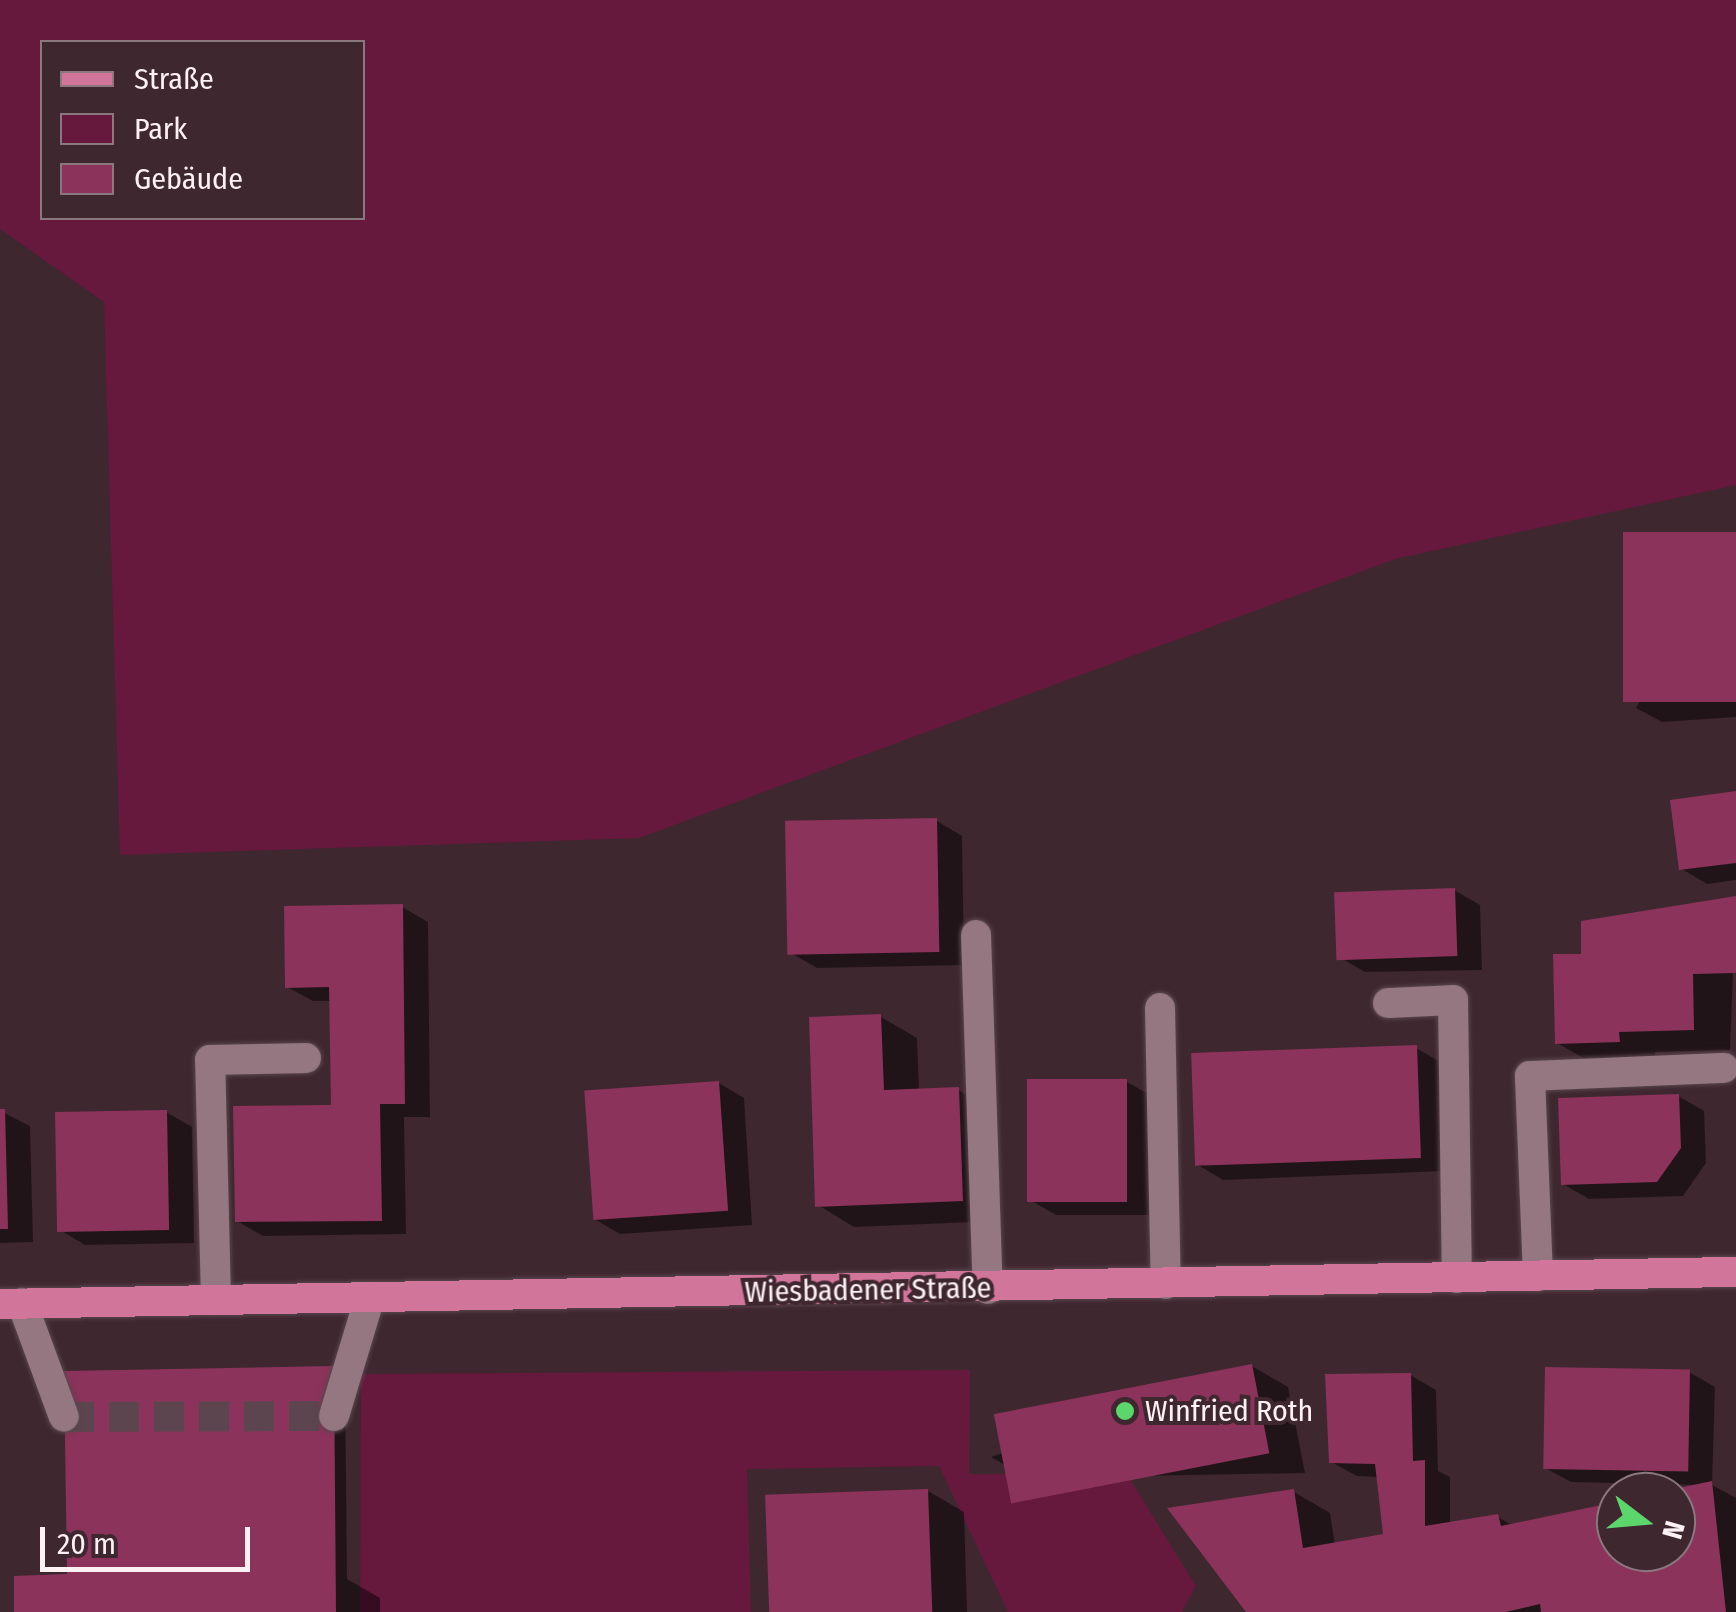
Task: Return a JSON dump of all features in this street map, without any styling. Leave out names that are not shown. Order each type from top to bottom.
[{"type":"main road","name":"Wiesbadener Straße","points":[[11,1304],[988,1289],[1736,1272]]},
{"type":"lane","points":[[976,935],[988,1289]]},
{"type":"lane","points":[[1388,1004],[1453,1000],[1457,1278]]},
{"type":"lane","points":[[1160,1008],[1166,1284]]},
{"type":"lane","points":[[216,1300],[210,1060],[306,1058]]},
{"type":"lane","points":[[1538,1276],[1530,1076],[1724,1068]]},
{"type":"lane","points":[[334,1416],[370,1298]]},
{"type":"lane","points":[[11,1304],[64,1417]]},
{"type":"green space","points":[[0,0],[1736,0],[1736,485],[1395,559],[639,838],[120,855],[104,302],[0,229]]},
{"type":"green space","points":[[970,1370],[969,1474],[1128,1476],[1196,1586],[1182,1612],[1008,1612],[939,1466],[747,1469],[751,1612],[360,1612],[361,1374]]},
{"type":"building","points":[[1623,532],[1736,532],[1736,702],[1623,702]]},
{"type":"building","points":[[1736,791],[1736,863],[1679,870],[1670,800]]},
{"type":"building","points":[[937,818],[939,952],[787,955],[785,821]]},
{"type":"building","points":[[1455,888],[1457,956],[1336,960],[1334,892]]},
{"type":"building","points":[[1736,896],[1736,973],[1693,974],[1694,1030],[1619,1032],[1620,1042],[1555,1044],[1553,954],[1581,954],[1581,921]]},
{"type":"building","points":[[403,904],[405,1104],[380,1104],[382,1221],[235,1222],[233,1106],[331,1105],[329,987],[285,988],[284,906]]},
{"type":"building","points":[[881,1014],[884,1090],[959,1087],[963,1201],[815,1207],[809,1017]]},
{"type":"building","points":[[1417,1045],[1421,1158],[1195,1166],[1191,1053]]},
{"type":"building","points":[[1027,1079],[1127,1079],[1127,1202],[1027,1202]]},
{"type":"building","points":[[719,1081],[728,1211],[593,1220],[584,1090]]},
{"type":"building","points":[[1679,1094],[1681,1148],[1657,1182],[1561,1185],[1558,1098]]},
{"type":"building","points":[[0,1109],[5,1109],[8,1229],[0,1229]]},
{"type":"building","points":[[167,1110],[169,1230],[57,1232],[55,1112]]},
{"type":"building","name":"Winfried Roth","points":[[1252,1364],[1269,1453],[1011,1504],[994,1414]]},
{"type":"building","points":[[334,1366],[336,1612],[14,1612],[14,1576],[67,1574],[64,1371]]},
{"type":"building","points":[[1545,1367],[1690,1370],[1688,1472],[1543,1469]]},
{"type":"building","points":[[1411,1373],[1413,1461],[1425,1460],[1425,1526],[1498,1514],[1501,1526],[1596,1506],[1596,1572],[1696,1572],[1696,1484],[1712,1481],[1726,1612],[1541,1612],[1540,1604],[1506,1612],[1246,1612],[1167,1508],[1294,1489],[1303,1548],[1383,1534],[1375,1464],[1329,1463],[1325,1374]]},
{"type":"building","points":[[928,1489],[932,1612],[769,1612],[765,1495]]},
{"type":"tunnel","points":[[64,1417],[334,1416]]},
{"type":"place","name":"Winfried Roth","points":[[1125,1411]]}]
